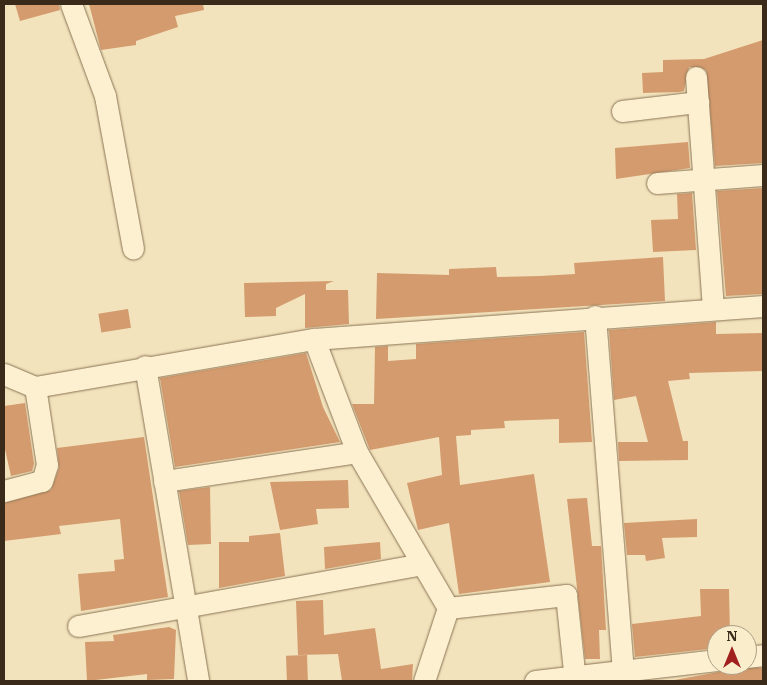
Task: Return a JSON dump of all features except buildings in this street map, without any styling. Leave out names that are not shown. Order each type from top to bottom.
[{"type":"street","points":[[71,4],[105,96],[133,248]]},
{"type":"street","points":[[696,77],[713,307]]},
{"type":"street","points":[[622,111],[698,102]]},
{"type":"street","points":[[657,184],[704,178],[763,175]]},
{"type":"street","points":[[4,374],[35,387],[314,338],[713,307],[763,306]]},
{"type":"street","points":[[595,316],[624,677]]},
{"type":"street","points":[[314,338],[357,452],[448,608],[424,681]]},
{"type":"street","points":[[146,366],[198,681]]},
{"type":"street","points":[[4,491],[42,482],[47,465],[35,387]]},
{"type":"street","points":[[164,482],[357,452]]},
{"type":"street","points":[[78,626],[422,564]]},
{"type":"street","points":[[448,608],[566,595],[574,679]]},
{"type":"street","points":[[535,681],[624,677],[707,662]]}]
